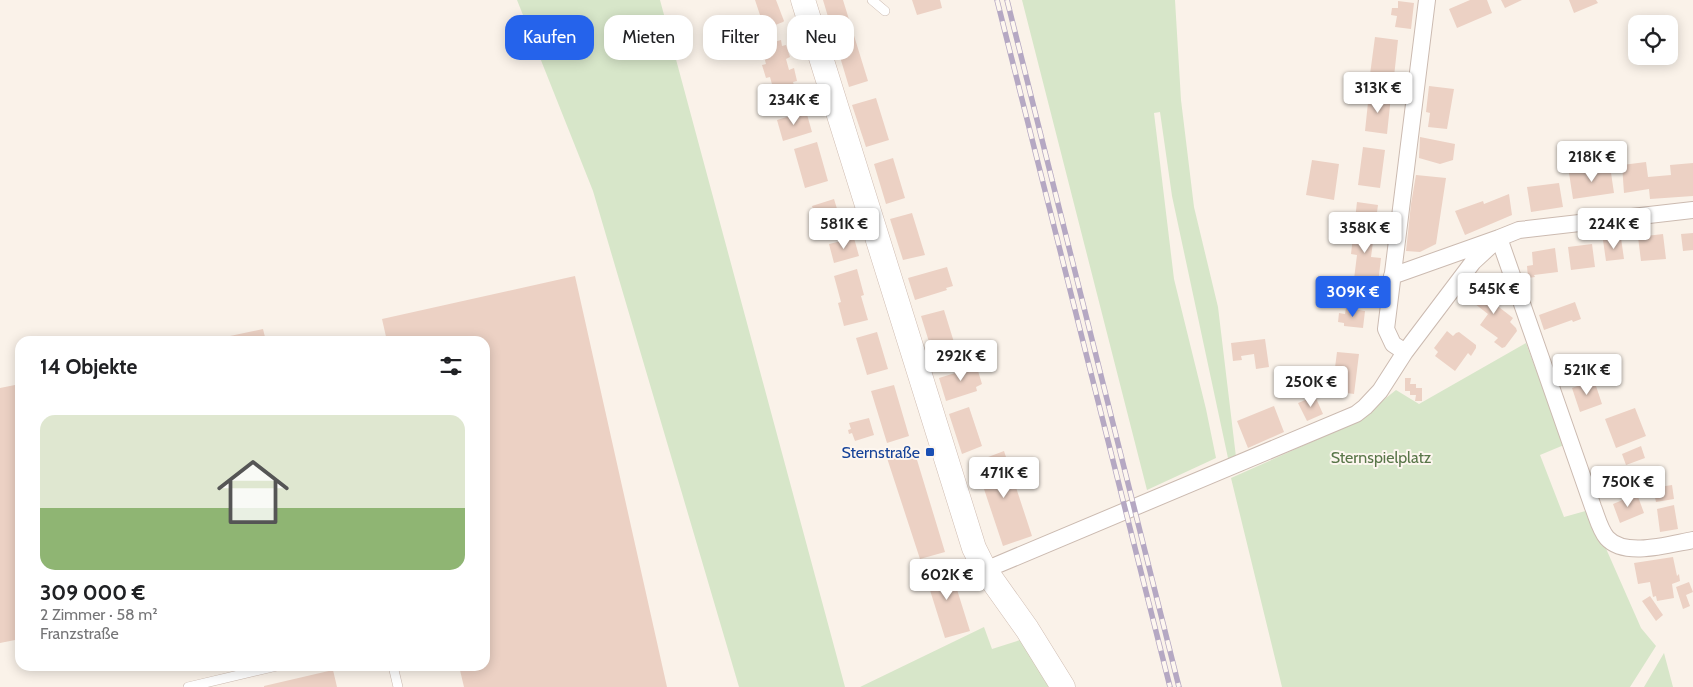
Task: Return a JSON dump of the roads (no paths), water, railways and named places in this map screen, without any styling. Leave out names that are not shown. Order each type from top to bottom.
[{"type":"main road","points":[[804,0],[974,548],[985,570],[1027,629],[1063,687]]},
{"type":"street","points":[[1405,352],[1394,344],[1386,329],[1427,0]]},
{"type":"street","points":[[1392,276],[1520,230],[1693,210]]},
{"type":"street","points":[[985,570],[1356,414],[1366,407],[1380,391],[1405,352],[1472,262],[1499,238]]},
{"type":"street","points":[[1499,238],[1600,526],[1609,540],[1624,548],[1637,549],[1693,540]]},
{"type":"lane","points":[[872,0],[886,12]]},
{"type":"lane","points":[[188,687],[256,671]]},
{"type":"lane","points":[[394,671],[398,687]]},
{"type":"railway","points":[[997,0],[1170,687]]},
{"type":"railway","points":[[1007,0],[1179,687]]},
{"type":"place","name":"Sternstraße","points":[[930,452]]},
{"type":"park label","name":"Sternspielplatz","points":[[1381,457]]}]
